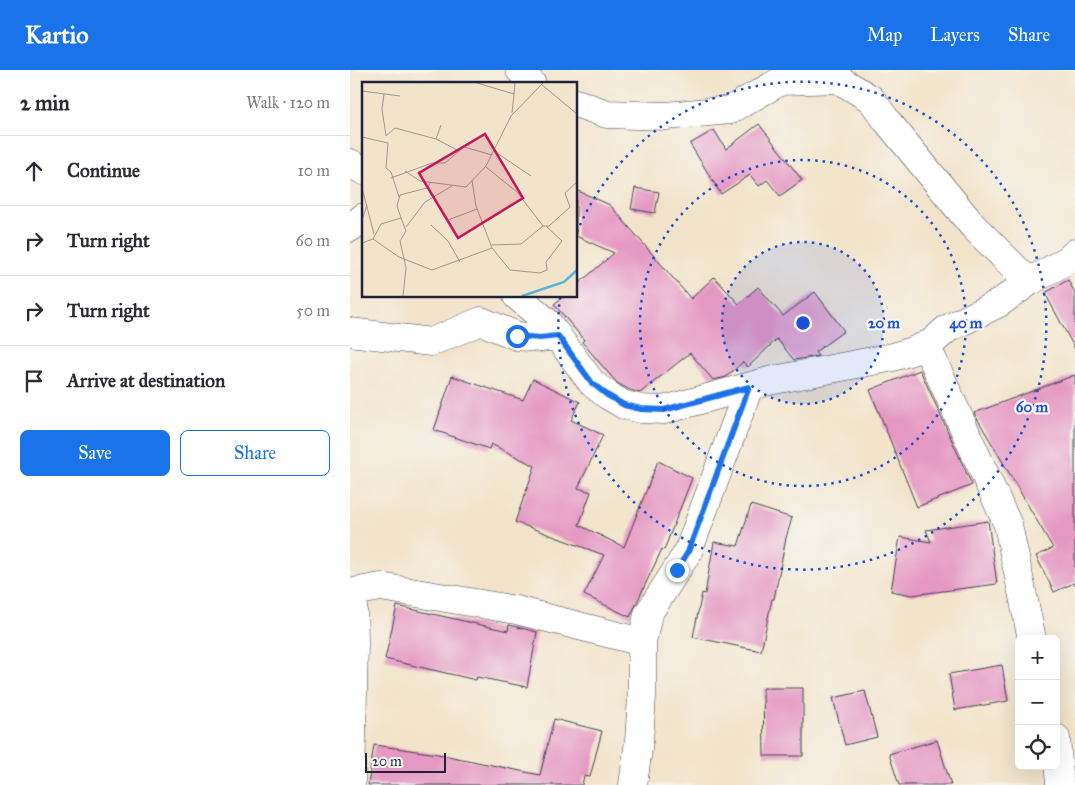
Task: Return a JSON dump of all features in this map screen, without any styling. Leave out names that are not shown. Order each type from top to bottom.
[{"type":"street","points":[[520,70],[530,82]]},
{"type":"street","points":[[578,103],[607,114],[666,116],[712,112],[730,110],[778,76],[838,80],[871,98],[973,226],[1029,282]]},
{"type":"street","points":[[350,163],[362,170]]},
{"type":"street","points":[[350,228],[362,219]]},
{"type":"street","points":[[518,298],[548,322],[592,383],[607,395],[624,405],[641,409],[664,410],[769,381],[892,357],[915,350],[931,343],[947,329],[999,303],[1029,282],[1073,261]]},
{"type":"street","points":[[350,332],[431,342],[481,322],[517,336],[540,338],[558,336]]},
{"type":"street","points":[[926,345],[1008,525],[1031,635]]},
{"type":"street","points":[[633,785],[639,741],[642,642],[648,614],[688,552],[749,387]]},
{"type":"street","points":[[351,785],[354,643],[352,592],[381,586],[516,610],[642,642]]},
{"type":"street","points":[[1059,770],[1060,785]]},
{"type":"building","points":[[759,124],[802,180],[780,196],[767,180],[759,186],[750,175],[721,194],[690,144],[714,130],[726,149]]},
{"type":"building","points":[[635,188],[659,192],[655,213],[631,209]]},
{"type":"building","points":[[578,191],[610,205],[691,299],[714,277],[739,304],[758,287],[783,316],[815,292],[844,331],[815,352],[818,356],[794,360],[777,339],[748,367],[743,362],[726,377],[713,380],[690,353],[640,393],[630,390],[617,383],[582,342],[584,340],[554,304],[562,298],[578,298],[578,284],[614,253],[578,237]]},
{"type":"building","points":[[1068,280],[1075,293],[1075,349],[1045,293]]},
{"type":"building","points":[[920,370],[972,485],[917,507],[870,390]]},
{"type":"building","points":[[1075,375],[1075,585],[1074,583],[1054,592],[1036,556],[1053,548],[974,413]]},
{"type":"building","points":[[452,376],[523,400],[533,379],[580,402],[571,420],[603,435],[578,488],[591,492],[579,525],[624,547],[658,461],[692,478],[664,550],[662,549],[630,617],[584,595],[604,555],[515,522],[535,466],[491,444],[489,449],[434,430]]},
{"type":"building","points":[[751,505],[792,518],[761,651],[693,637],[702,593],[705,594],[714,542],[738,546]]},
{"type":"building","points":[[988,521],[997,584],[912,595],[891,591],[900,537],[931,542],[926,530]]},
{"type":"building","points":[[397,606],[508,631],[509,625],[537,632],[527,687],[477,677],[476,680],[385,659]]},
{"type":"building","points":[[1002,665],[1008,701],[955,710],[949,674]]},
{"type":"building","points":[[763,688],[803,688],[803,756],[764,756]]},
{"type":"building","points":[[865,691],[877,737],[845,745],[833,698]]},
{"type":"building","points":[[554,719],[602,731],[590,777],[584,776],[582,785],[368,785],[374,745],[438,754],[540,775]]},
{"type":"building","points":[[937,740],[951,785],[899,785],[889,754]]},
{"type":"route","points":[[517,336],[540,338],[558,336],[592,383],[624,405],[641,409],[664,410],[749,387],[688,552],[677,570]]}]
